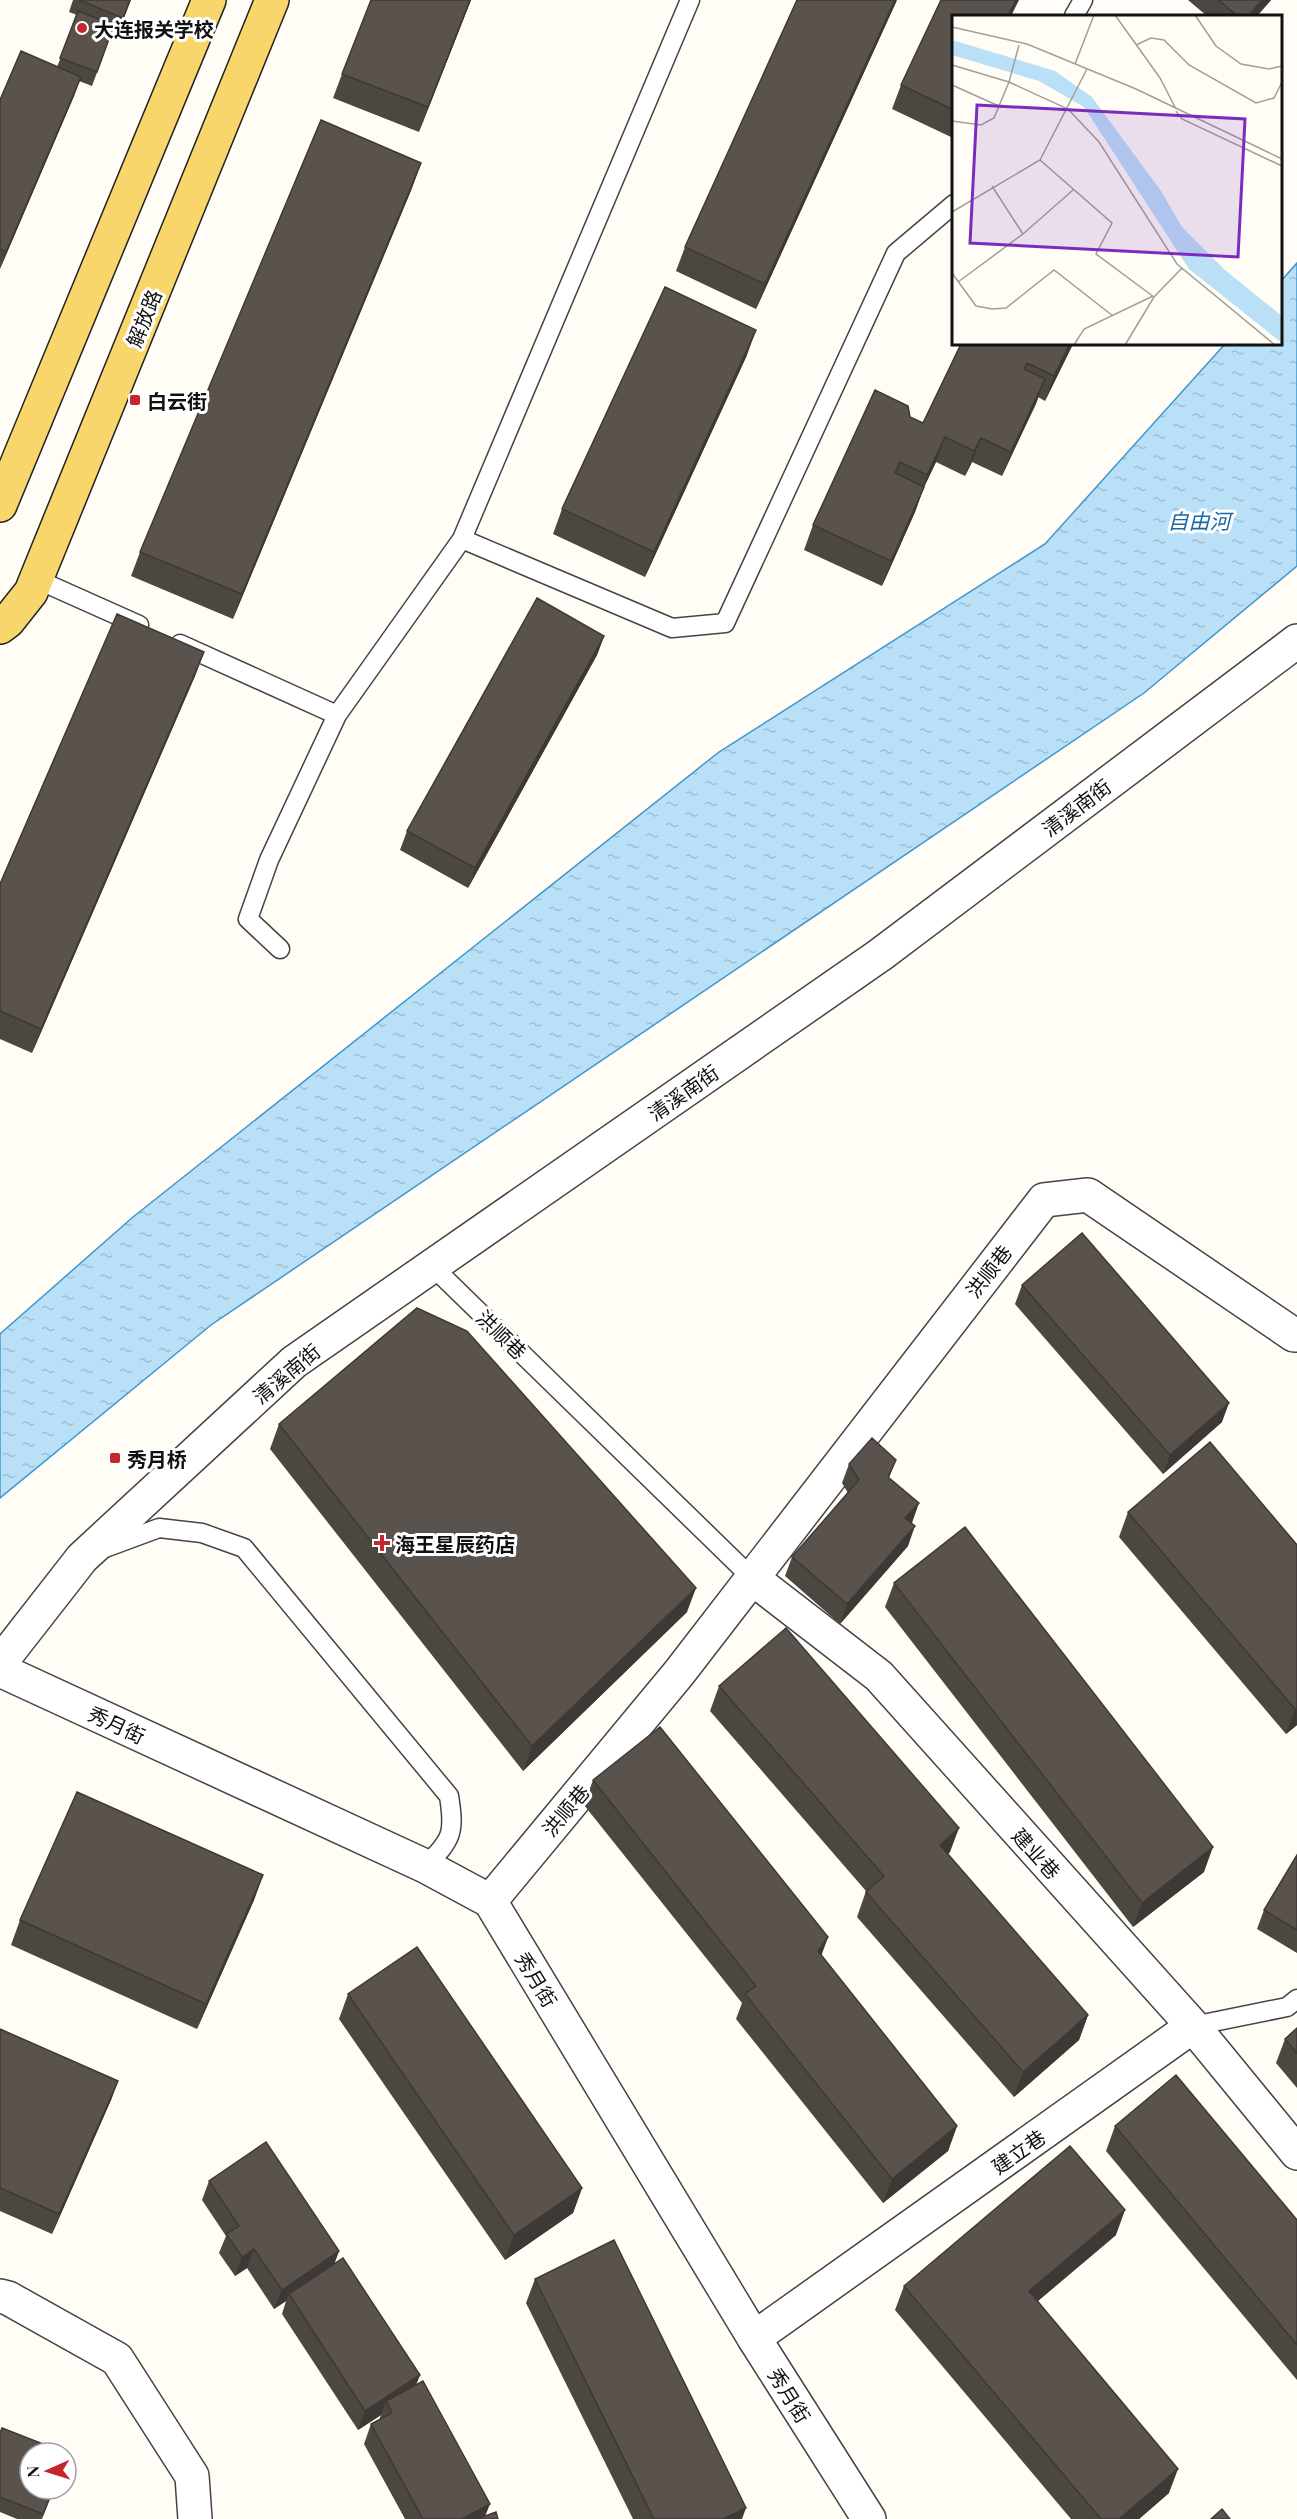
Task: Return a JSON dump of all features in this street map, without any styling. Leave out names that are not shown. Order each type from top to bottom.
[{"type":"main road","points":[[0,505],[209,0]]},
{"type":"main road","name":"解放路","points":[[0,627],[8,621],[31,592],[272,0]]},
{"type":"street","name":"清溪南街","points":[[0,1663],[82,1558],[294,1362],[880,955],[1297,641]]},
{"type":"street","name":"洪顺巷","points":[[490,1901],[679,1673],[1044,1200],[1088,1195],[1297,1335]]},
{"type":"street","name":"建业巷","points":[[752,1578],[879,1676],[1193,2026],[1297,2153]]},
{"type":"street","name":"秀月街","points":[[0,1670],[425,1866],[490,1901],[754,2338],[869,2519]]},
{"type":"street","name":"建立巷","points":[[754,2338],[1193,2026]]},
{"type":"street","points":[[3,2304],[117,2359],[192,2476],[195,2519]]},
{"type":"lane","points":[[280,949],[248,919],[269,860],[337,715],[462,538],[690,0]]},
{"type":"lane","points":[[1075,15],[1083,0]]},
{"type":"lane","points":[[462,538],[672,628],[725,623],[896,253],[952,206]]},
{"type":"lane","points":[[36,579],[337,715]]},
{"type":"lane","name":"洪顺巷","points":[[432,1266],[752,1578]]},
{"type":"lane","points":[[82,1558],[133,1536],[159,1528],[202,1533],[243,1548],[449,1796],[453,1824],[445,1847],[425,1866]]},
{"type":"lane","name":"建立巷","points":[[1193,2026],[1287,2007],[1297,1999]]},
{"type":"water","name":"自由河","points":[[1297,263],[1297,566],[1144,693],[211,1325],[0,1498],[0,1334],[133,1217],[719,752],[1045,544],[1224,345],[1282,345],[1282,280]]},
{"type":"building","points":[[79,0],[130,0],[123,18]]},
{"type":"building","points":[[371,0],[470,0],[428,107],[342,74]]},
{"type":"building","points":[[797,0],[895,0],[765,284],[685,247]]},
{"type":"building","points":[[941,0],[1016,0],[1008,15],[952,15],[952,109],[901,85]]},
{"type":"building","points":[[1218,0],[1262,0],[1249,15],[1237,15]]},
{"type":"building","points":[[78,11],[114,25],[97,72],[60,58]]},
{"type":"building","points":[[21,51],[81,77],[6,252],[0,249],[0,100]]},
{"type":"building","points":[[321,120],[421,163],[242,594],[140,552]]},
{"type":"building","points":[[665,287],[756,330],[654,552],[562,509]]},
{"type":"building","points":[[961,345],[1070,345],[1054,376],[1027,363],[1024,369],[1045,379],[1011,452],[981,438],[974,451],[945,437],[927,475],[900,462],[895,473],[924,487],[891,561],[813,525],[875,390],[908,406],[910,417],[923,423]]},
{"type":"building","points":[[537,598],[604,636],[475,868],[407,831]]},
{"type":"building","points":[[117,614],[204,652],[41,1029],[0,1011],[0,884]]},
{"type":"building","points":[[1082,1233],[1229,1403],[1170,1455],[1022,1285]]},
{"type":"building","points":[[417,1308],[467,1331],[696,1588],[532,1746],[279,1424]]},
{"type":"building","points":[[872,1438],[896,1460],[888,1477],[919,1503],[905,1518],[915,1526],[847,1604],[792,1557],[859,1480],[849,1464]]},
{"type":"building","points":[[1210,1442],[1297,1545],[1297,1708],[1295,1709],[1128,1512]]},
{"type":"building","points":[[965,1527],[1213,1847],[1142,1903],[894,1583]]},
{"type":"building","points":[[786,1628],[959,1828],[940,1845],[1088,2015],[1023,2072],[866,1892],[884,1876],[719,1686]]},
{"type":"building","points":[[660,1727],[828,1937],[818,1951],[957,2126],[892,2179],[745,1994],[756,1986],[593,1780]]},
{"type":"building","points":[[77,1792],[263,1875],[206,2004],[20,1920]]},
{"type":"building","points":[[1297,1855],[1297,1930],[1264,1910]]},
{"type":"building","points":[[417,1947],[582,2188],[514,2235],[348,1994]]},
{"type":"building","points":[[1297,2028],[1297,2053],[1285,2039]]},
{"type":"building","points":[[0,2029],[118,2081],[59,2214],[0,2188]]},
{"type":"building","points":[[1176,2075],[1297,2220],[1297,2345],[1115,2126]]},
{"type":"building","points":[[266,2142],[339,2251],[282,2290],[254,2249],[242,2257],[226,2234],[239,2226],[209,2181]]},
{"type":"building","points":[[1070,2146],[1125,2210],[1029,2291],[1178,2469],[1119,2519],[1101,2519],[904,2286]]},
{"type":"building","points":[[614,2240],[746,2508],[723,2519],[654,2519],[535,2279]]},
{"type":"building","points":[[343,2258],[420,2375],[365,2411],[289,2294]]},
{"type":"building","points":[[423,2381],[490,2504],[462,2519],[423,2519],[371,2424],[392,2413],[386,2401]]},
{"type":"building","points":[[2,2428],[35,2441],[18,2441],[18,2501],[48,2501],[43,2514],[0,2497],[0,2433]]},
{"type":"building","points":[[1222,2509],[1230,2519],[1211,2519]]},
{"type":"building","points":[[496,2512],[498,2519],[477,2519]]},
{"type":"place","name":"大连报关学校","points":[[82,28]]},
{"type":"place","name":"白云街","points":[[135,400]]},
{"type":"place","name":"秀月桥","points":[[115,1458]]},
{"type":"place","name":"海王星辰药店","points":[[382,1543]]}]
